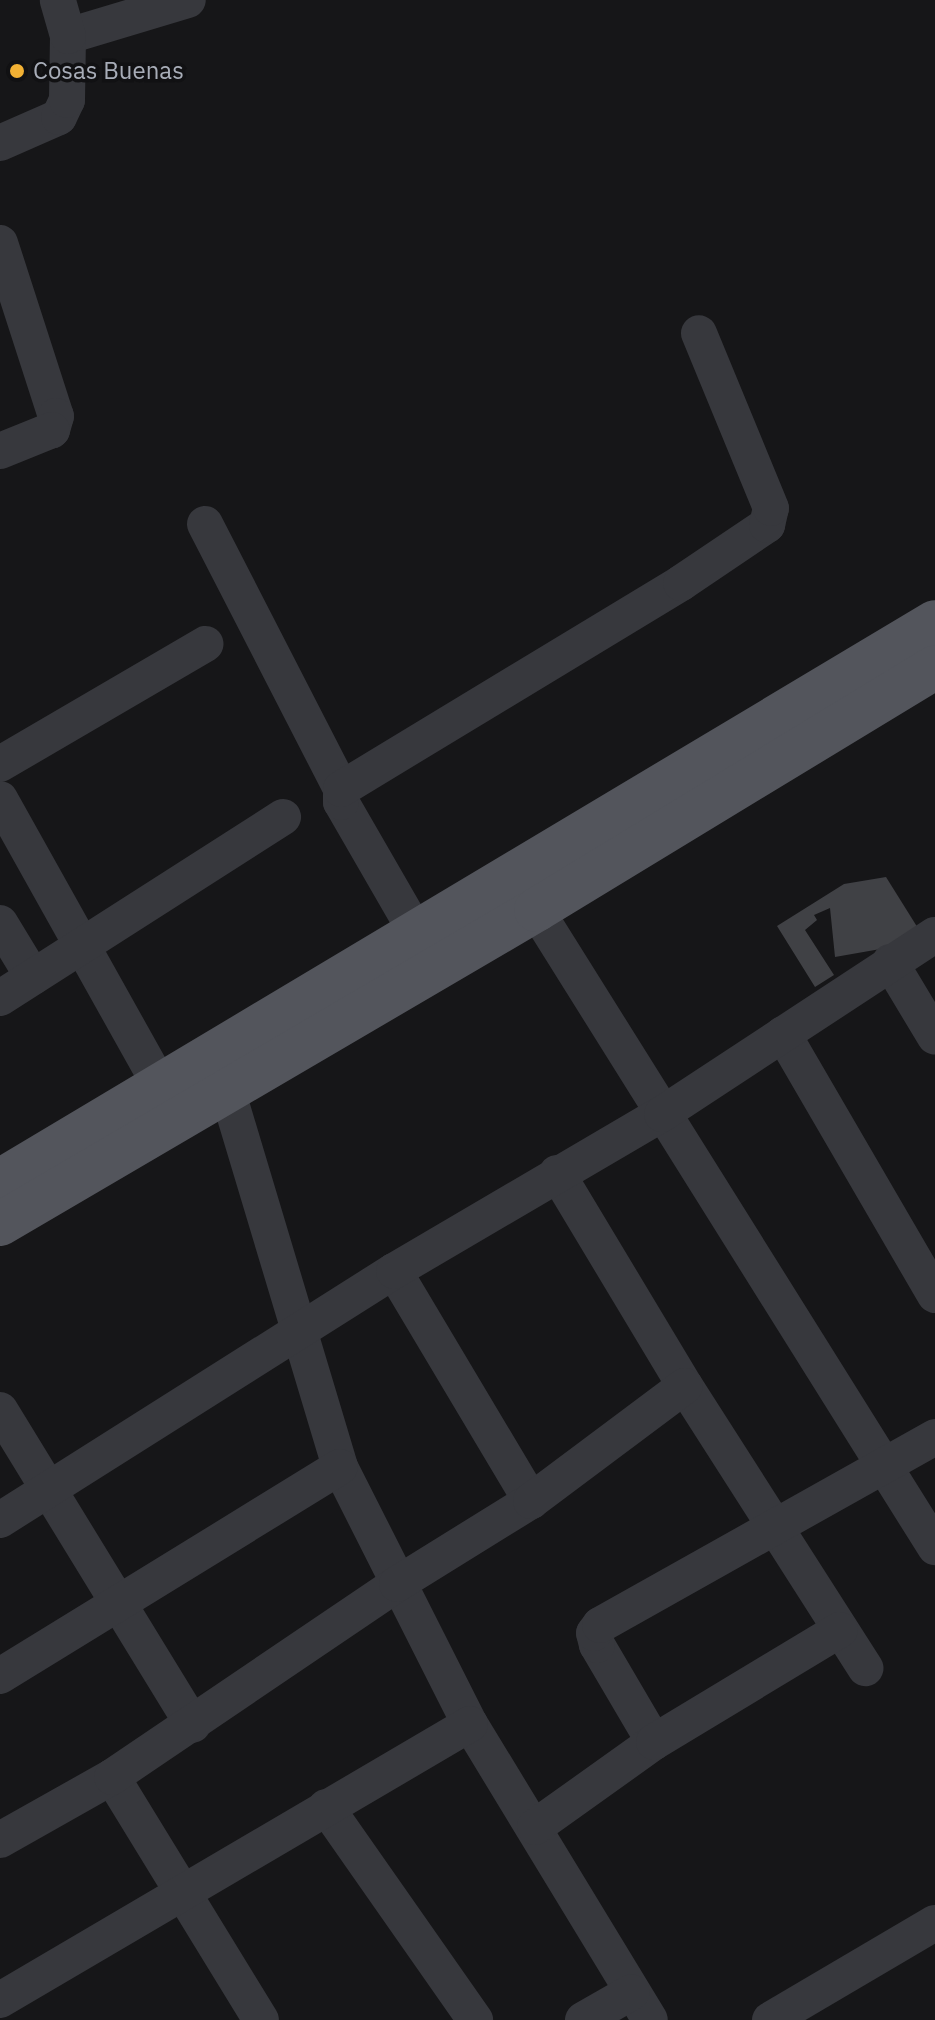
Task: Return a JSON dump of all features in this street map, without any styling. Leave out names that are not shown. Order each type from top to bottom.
[{"type":"main road","points":[[0,1181],[935,622]]},
{"type":"main road","points":[[0,1224],[536,910],[935,667]]},
{"type":"street","points":[[0,143],[59,117],[67,100],[68,36],[58,0]]},
{"type":"street","points":[[68,36],[188,0]]},
{"type":"street","points":[[0,243],[56,416],[52,430],[0,451]]},
{"type":"street","points":[[341,789],[681,583],[767,525],[771,508],[699,333]]},
{"type":"street","points":[[205,524],[341,789],[341,802],[416,932]]},
{"type":"street","points":[[0,764],[205,644]]},
{"type":"street","points":[[0,799],[78,947],[160,1085]]},
{"type":"street","points":[[0,998],[283,817]]},
{"type":"street","points":[[536,910],[882,1467],[935,1547]]},
{"type":"street","points":[[0,923],[33,977]]},
{"type":"street","points":[[0,1520],[394,1271],[662,1114],[935,935]]},
{"type":"street","points":[[890,962],[935,1037]]},
{"type":"street","points":[[783,1034],[935,1295]]},
{"type":"street","points":[[227,1090],[340,1467],[470,1724],[641,2006],[583,2020]]},
{"type":"street","points":[[557,1173],[685,1386],[865,1668]]},
{"type":"street","points":[[394,1271],[531,1501]]},
{"type":"street","points":[[0,1840],[112,1777],[397,1584],[531,1501],[685,1386]]},
{"type":"street","points":[[0,1410],[193,1725]]},
{"type":"street","points":[[654,1742],[594,1633],[935,1437]]},
{"type":"street","points":[[0,1676],[119,1607],[340,1467]]},
{"type":"street","points":[[535,1827],[654,1742],[840,1630]]},
{"type":"street","points":[[0,2000],[470,1724]]},
{"type":"street","points":[[112,1777],[186,1892],[261,2020]]},
{"type":"street","points":[[326,1807],[475,2020]]},
{"type":"street","points":[[770,2020],[931,1935]]},
{"type":"building","points":[[886,877],[926,941],[835,957],[830,908],[814,915],[817,920],[805,930],[834,975],[815,987],[777,926],[844,884]]},
{"type":"place","name":"Cosas Buenas","points":[[17,71]]}]
